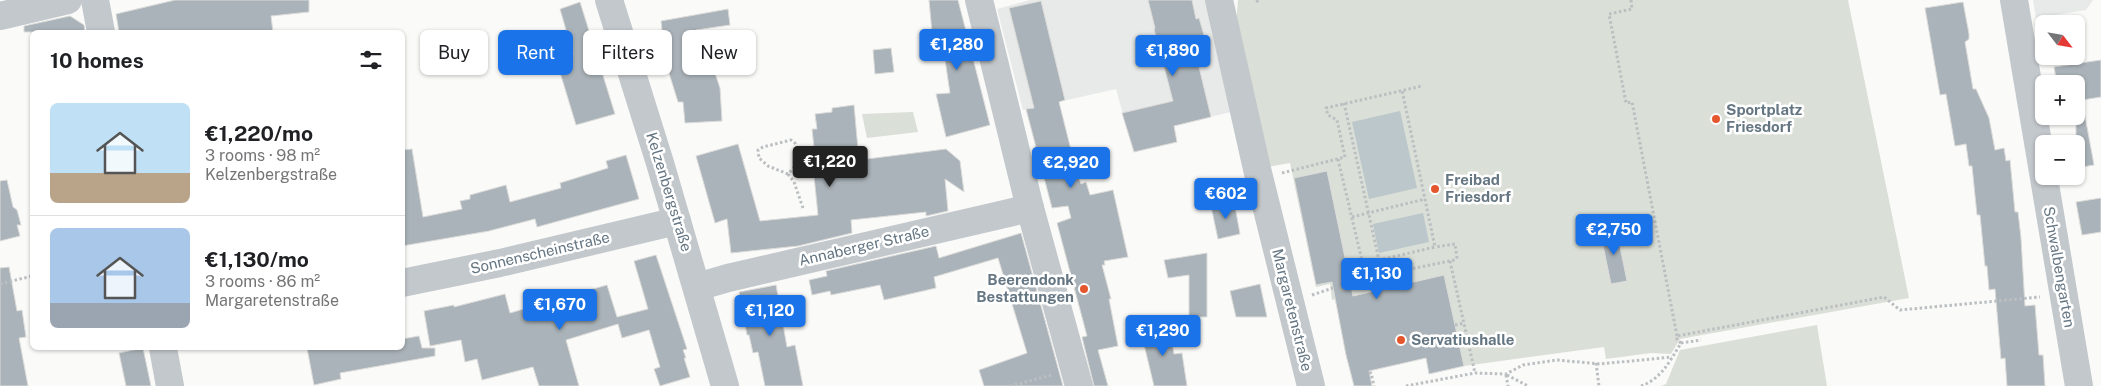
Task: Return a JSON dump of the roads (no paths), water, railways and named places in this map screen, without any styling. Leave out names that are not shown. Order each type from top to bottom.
[{"type":"street","points":[[0,16],[68,0]]},
{"type":"street","points":[[95,0],[101,30]]},
{"type":"street","name":"Kelzenbergstraße","points":[[609,0],[697,287],[725,386]]},
{"type":"street","name":"Margaretenstraße","points":[[1219,0],[1255,160],[1311,386]]},
{"type":"street","name":"Schwalbengarten","points":[[2014,0],[2079,386]]},
{"type":"street","points":[[982,1],[1030,208],[1077,378]]},
{"type":"street","name":"Annaberger Straße","points":[[697,287],[728,278],[1030,208]]},
{"type":"street","name":"Sonnenscheinstraße","points":[[405,281],[500,263],[677,221]]},
{"type":"street","points":[[163,350],[170,386]]},
{"type":"place","name":"Sportplatz Friesdorf","points":[[1716,119]]},
{"type":"place","name":"Freibad Friesdorf","points":[[1435,189]]},
{"type":"place","name":"Beerendonk Bestattungen","points":[[1084,289]]},
{"type":"place","name":"Servatiushalle","points":[[1401,340]]}]
